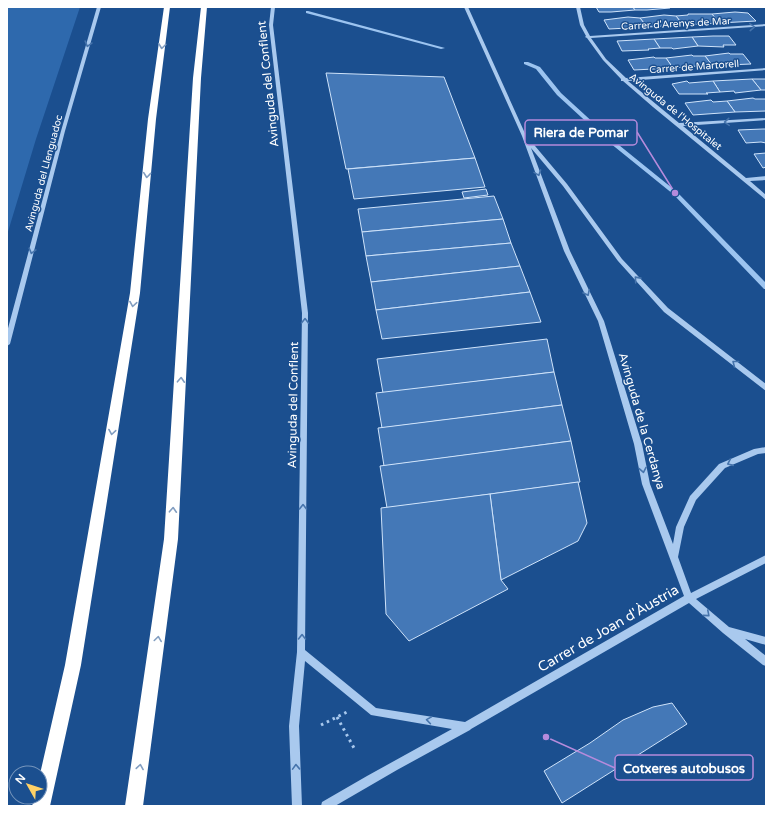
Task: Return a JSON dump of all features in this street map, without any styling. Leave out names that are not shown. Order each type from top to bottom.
[{"type":"highway","points":[[41,806],[73,665],[135,293],[152,119],[167,7]]},
{"type":"highway","points":[[134,806],[171,539],[197,78],[204,7]]},
{"type":"street","name":"Avinguda del Llenguadoc","points":[[7,344],[63,131],[99,7]]},
{"type":"street","name":"Avinguda del Conflent","points":[[273,7],[271,25],[305,314],[302,652],[294,726],[297,806]]},
{"type":"street","name":"Avinguda de la Cerdanya","points":[[466,7],[524,136],[567,251],[601,322],[638,444],[646,484],[689,598],[766,662]]},
{"type":"street","name":"Avinguda de l'Hospitalet","points":[[578,7],[578,14],[587,37],[623,80],[766,198]]},
{"type":"street","name":"Carrer d'Arenys de Mar","points":[[587,37],[762,27],[766,25]]},
{"type":"street","name":"Carrer de Martorell","points":[[623,80],[766,69]]},
{"type":"street","points":[[678,125],[766,119]]},
{"type":"street","name":"Avinguda de la Cerdanya","points":[[524,136],[565,185],[620,260],[666,310],[766,388]]},
{"type":"street","points":[[745,180],[766,178]]},
{"type":"street","points":[[674,557],[680,527],[693,498],[722,466],[757,450],[766,450]]},
{"type":"street","name":"Carrer de Joan d'Àustria","points":[[326,806],[366,781],[468,727],[689,598],[766,559]]},
{"type":"street","points":[[726,630],[766,641]]},
{"type":"street","points":[[302,652],[374,712],[468,727]]},
{"type":"path","points":[[321,725],[347,712]]},
{"type":"path","points":[[337,717],[354,748]]},
{"type":"shaded area","points":[[7,7],[80,7],[36,139],[7,235]]},
{"type":"building","points":[[596,7],[633,7],[635,10],[599,12]]},
{"type":"building","points":[[633,7],[670,7],[670,8],[635,10]]},
{"type":"building","points":[[735,12],[748,13],[756,21],[719,23],[712,14]]},
{"type":"building","points":[[688,14],[712,14],[719,23],[683,25],[676,16]]},
{"type":"building","points":[[664,15],[676,16],[683,25],[647,27],[640,18]]},
{"type":"building","points":[[628,17],[640,18],[647,27],[609,29],[604,20]]},
{"type":"building","points":[[729,36],[736,45],[723,45],[724,47],[698,46],[692,37]]},
{"type":"building","points":[[692,37],[698,46],[673,49],[660,48],[654,39]]},
{"type":"building","points":[[654,39],[660,48],[622,51],[617,41]]},
{"type":"building","points":[[729,53],[743,54],[751,64],[727,65],[728,66],[722,67],[720,65],[712,65],[705,56]]},
{"type":"building","points":[[692,55],[705,56],[712,65],[698,68],[697,66],[673,68],[666,58]]},
{"type":"building","points":[[654,57],[666,58],[673,68],[634,70],[628,60]]},
{"type":"building","points":[[326,73],[444,77],[475,158],[346,169]]},
{"type":"building","points":[[752,79],[766,79],[766,90],[761,90]]},
{"type":"building","points":[[752,79],[761,90],[735,93],[734,91],[720,92],[713,81]]},
{"type":"building","points":[[687,81],[689,83],[713,81],[720,92],[706,93],[708,94],[679,94],[672,84]]},
{"type":"building","points":[[753,98],[766,99],[766,111],[735,112],[727,101]]},
{"type":"building","points":[[711,100],[713,102],[727,101],[735,112],[693,115],[685,103]]},
{"type":"building","points":[[766,129],[766,143],[746,143],[738,130]]},
{"type":"building","points":[[766,153],[766,167],[763,168],[754,154]]},
{"type":"building","points":[[475,158],[485,187],[354,199],[348,169]]},
{"type":"building","points":[[486,189],[488,195],[464,198],[462,192]]},
{"type":"building","points":[[494,196],[503,219],[362,232],[358,209]]},
{"type":"building","points":[[503,219],[511,243],[366,256],[362,232]]},
{"type":"building","points":[[511,243],[520,266],[371,282],[366,256]]},
{"type":"building","points":[[520,266],[530,292],[376,310],[371,282]]},
{"type":"building","points":[[530,292],[541,322],[382,339],[376,310]]},
{"type":"building","points":[[547,339],[554,372],[383,393],[377,359]]},
{"type":"building","points":[[554,372],[562,405],[382,428],[376,393]]},
{"type":"building","points":[[562,405],[571,441],[384,466],[378,428]]},
{"type":"building","points":[[571,441],[580,482],[387,508],[380,466]]},
{"type":"building","points":[[578,482],[587,523],[578,541],[501,580],[490,494]]},
{"type":"building","points":[[490,494],[501,580],[508,589],[409,641],[386,614],[381,508]]},
{"type":"building","points":[[672,703],[687,724],[562,803],[544,771],[590,743],[623,720],[653,707]]},
{"type":"waterway","points":[[307,12],[443,48]]},
{"type":"waterway","points":[[526,63],[538,68],[559,94],[607,138],[675,193],[766,287]]},
{"type":"place","name":"Riera de Pomar","points":[[675,193]]},
{"type":"place","name":"Cotxeres autobusos","points":[[546,737]]}]
